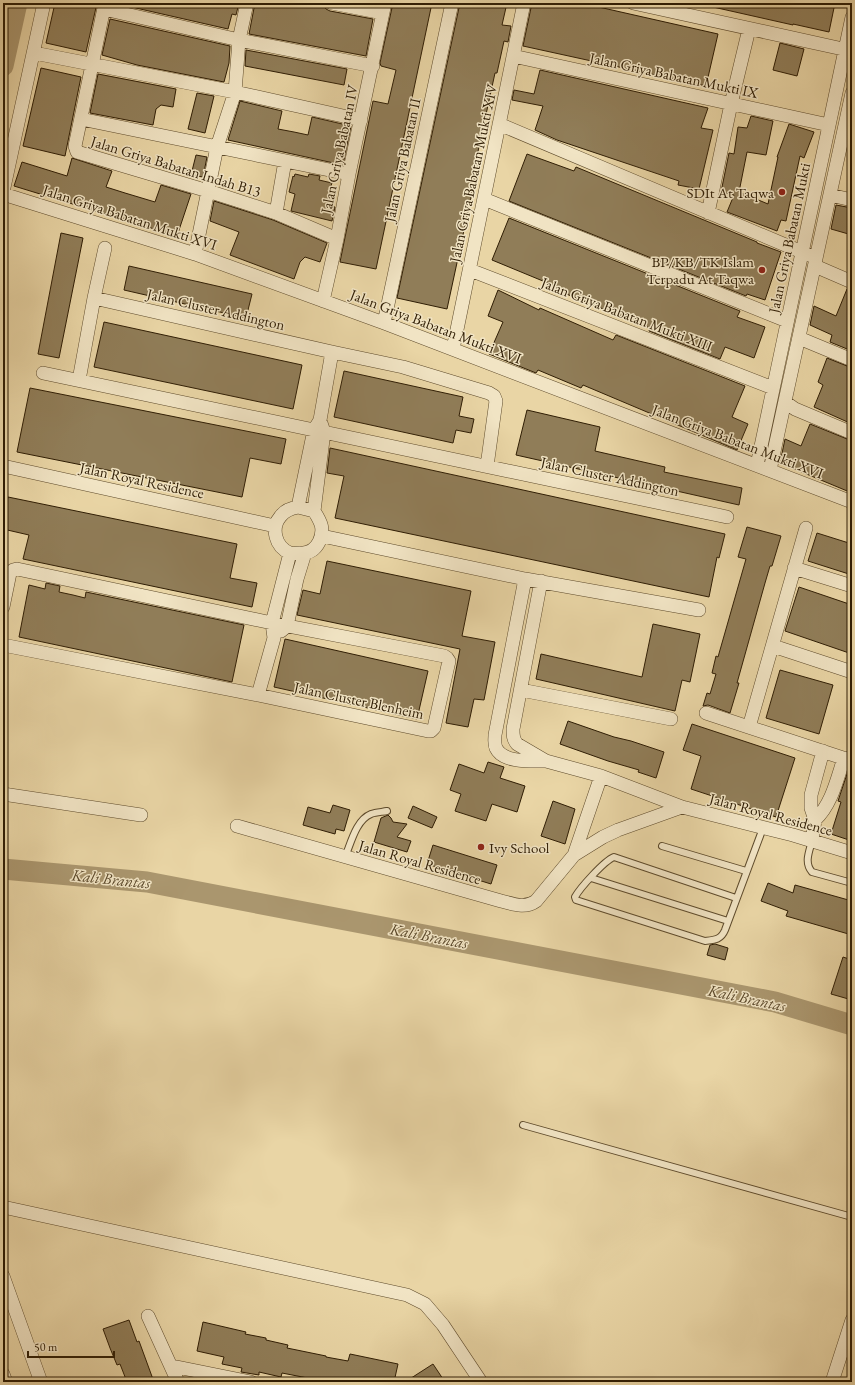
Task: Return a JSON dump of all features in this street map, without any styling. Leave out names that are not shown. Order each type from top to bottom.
[{"type":"street","points":[[3,193],[44,3]]},
{"type":"street","points":[[195,254],[217,147],[234,92],[239,40],[247,3]]},
{"type":"street","points":[[332,3],[384,8]]},
{"type":"street","name":"Jalan Griya Babatan II","points":[[384,323],[452,3]]},
{"type":"street","name":"Jalan Griya Babatan Mukti XIV","points":[[454,349],[524,3]]},
{"type":"street","points":[[633,3],[849,50]]},
{"type":"street","points":[[349,174],[81,119],[104,6],[239,40],[373,66]]},
{"type":"street","name":"Jalan Griya Babatan IV","points":[[323,301],[384,8]]},
{"type":"street","name":"Jalan Griya Babatan Mukti","points":[[757,465],[829,125],[849,50],[852,17]]},
{"type":"street","points":[[708,212],[731,104],[750,29]]},
{"type":"street","points":[[34,52],[234,92],[361,120]]},
{"type":"street","name":"Jalan Griya Babatan Mukti IX","points":[[513,56],[829,125]]},
{"type":"street","name":"Jalan Griya Babatan Mukti","points":[[770,470],[830,195],[848,130],[852,93]]},
{"type":"street","name":"Jalan Griya Babatan Indah B13","points":[[81,119],[75,146],[77,152],[276,213],[337,239]]},
{"type":"street","points":[[499,124],[802,251],[815,262],[852,282]]},
{"type":"street","name":"Jalan Griya Babatan Indah B13","points":[[276,213],[285,161]]},
{"type":"street","name":"Jalan Griya Babatan Mukti XVI","points":[[3,193],[195,254],[454,349],[852,502]]},
{"type":"street","points":[[830,195],[852,200]]},
{"type":"street","points":[[484,199],[787,321]]},
{"type":"street","points":[[79,380],[105,248]]},
{"type":"street","name":"Jalan Griya Babatan Mukti XIII","points":[[470,270],[773,388]]},
{"type":"street","name":"Jalan Cluster Addington","points":[[94,298],[403,367],[489,393],[494,396],[496,401],[487,466]]},
{"type":"street","points":[[799,338],[852,360]]},
{"type":"street","points":[[298,507],[319,427],[332,352]]},
{"type":"street","name":"Jalan Cluster Addington","points":[[43,373],[319,427],[487,466],[727,517]]},
{"type":"street","points":[[785,402],[795,408],[852,433]]},
{"type":"street","points":[[314,511],[298,507],[290,509],[280,516],[275,526],[275,537],[281,547],[290,553],[305,553],[316,548],[322,536],[322,524],[314,511],[319,427]]},
{"type":"street","name":"Jalan Royal Residence","points":[[3,466],[275,526]]},
{"type":"street","points":[[749,727],[806,528]]},
{"type":"street","points":[[322,536],[525,579],[699,610]]},
{"type":"street","points":[[258,695],[274,638],[272,623],[290,553]]},
{"type":"street","points":[[274,638],[287,626],[297,579],[305,553]]},
{"type":"street","points":[[794,568],[852,586]]},
{"type":"street","name":"Jalan Cluster Blenheim","points":[[3,607],[10,573],[17,569],[272,623],[444,656],[448,661],[434,728],[431,731],[428,731],[3,644]]},
{"type":"street","name":"Jalan Royal Residence","points":[[525,579],[495,735],[495,746],[500,754],[507,758],[549,762],[601,776],[682,807],[812,841],[852,854]]},
{"type":"street","name":"Jalan Royal Residence","points":[[541,582],[513,729],[514,741],[549,762]]},
{"type":"street","points":[[773,646],[852,672]]},
{"type":"street","points":[[521,690],[671,719]]},
{"type":"street","points":[[706,713],[848,759],[823,812],[815,820]]},
{"type":"street","points":[[812,841],[815,820],[811,808],[811,795],[823,751]]},
{"type":"street","name":"Jalan Royal Residence","points":[[237,826],[501,901],[521,906],[531,905],[574,855],[601,776]]},
{"type":"street","points":[[3,794],[141,815]]},
{"type":"street","name":"Jalan Royal Residence","points":[[574,855],[618,830],[682,807]]},
{"type":"street","points":[[3,1207],[407,1294],[425,1304],[443,1325],[481,1382]]},
{"type":"street","points":[[3,1276],[41,1382]]},
{"type":"street","points":[[148,1316],[178,1382]]},
{"type":"street","points":[[832,1382],[852,1320]]},
{"type":"street","points":[[172,1366],[251,1382]]},
{"type":"street","points":[[3,1374],[6,1382]]},
{"type":"lane","points":[[345,857],[355,832],[362,820],[371,814],[387,811]]},
{"type":"lane","points":[[736,898],[614,857],[610,859],[577,892],[574,897],[576,900],[705,941],[716,940],[722,936],[763,828]]},
{"type":"lane","points":[[812,841],[807,862],[808,867],[812,872],[852,883]]},
{"type":"lane","points":[[662,846],[746,871]]},
{"type":"lane","points":[[591,878],[728,921]]},
{"type":"lane","points":[[523,1125],[852,1217]]},
{"type":"building","points":[[55,3],[97,3],[86,52],[46,43]]},
{"type":"building","points":[[114,3],[239,3],[236,15],[232,14],[228,29]]},
{"type":"building","points":[[255,3],[314,3],[324,5],[326,9],[330,11],[373,19],[366,56],[249,34]]},
{"type":"building","points":[[393,3],[432,3],[376,269],[340,262],[373,101],[388,104],[396,70],[381,66],[380,63]]},
{"type":"building","points":[[460,3],[507,3],[502,25],[511,26],[508,42],[504,41],[497,73],[495,73],[477,156],[480,156],[447,309],[397,298]]},
{"type":"building","points":[[532,3],[581,3],[718,34],[706,86],[523,46]]},
{"type":"building","points":[[713,3],[835,3],[829,32],[713,7]]},
{"type":"building","points":[[110,19],[230,46],[229,63],[224,82],[137,65],[102,55]]},
{"type":"building","points":[[780,43],[804,49],[797,76],[773,70]]},
{"type":"building","points":[[246,50],[347,69],[344,85],[245,66]]},
{"type":"building","points":[[41,68],[81,77],[65,156],[23,146]]},
{"type":"building","points":[[540,70],[708,108],[701,128],[713,130],[699,189],[678,185],[679,181],[557,140],[535,130],[543,106],[512,100],[514,90],[534,94]]},
{"type":"building","points":[[98,74],[176,89],[173,107],[161,105],[156,109],[153,125],[90,113]]},
{"type":"building","points":[[197,93],[214,96],[205,133],[188,129]]},
{"type":"building","points":[[240,101],[282,111],[278,129],[308,135],[312,117],[351,126],[343,165],[228,140]]},
{"type":"building","points":[[751,116],[773,121],[766,155],[747,152],[739,192],[768,204],[777,157],[789,124],[814,132],[804,158],[800,156],[786,221],[781,220],[777,231],[727,212],[734,195],[721,192],[729,153],[734,154],[738,127],[747,128]]},
{"type":"building","points":[[527,154],[574,171],[576,167],[781,252],[765,300],[747,294],[746,296],[509,201]]},
{"type":"building","points":[[196,155],[207,157],[203,177],[191,175]]},
{"type":"building","points":[[72,158],[112,171],[106,187],[125,193],[155,202],[161,185],[191,194],[177,236],[14,186],[22,162],[67,176]]},
{"type":"building","points":[[295,174],[308,177],[309,174],[320,176],[319,180],[332,183],[331,186],[333,187],[329,206],[335,207],[332,221],[291,211],[295,194],[289,192],[293,176],[294,177]]},
{"type":"building","points":[[214,201],[273,220],[327,243],[320,262],[305,257],[300,262],[294,279],[230,255],[239,232],[210,221]]},
{"type":"building","points":[[836,205],[852,208],[852,235],[831,229]]},
{"type":"building","points":[[509,218],[740,311],[737,317],[765,327],[754,358],[725,347],[720,359],[649,331],[650,328],[554,289],[555,286],[492,260]]},
{"type":"building","points":[[61,233],[83,238],[59,358],[38,354]]},
{"type":"building","points":[[129,266],[252,294],[246,318],[124,290]]},
{"type":"building","points":[[847,289],[852,290],[852,351],[830,342],[832,335],[810,325],[814,306],[836,316]]},
{"type":"building","points":[[498,290],[539,310],[540,308],[613,340],[616,335],[745,386],[732,417],[748,424],[737,450],[583,385],[581,388],[538,370],[536,373],[489,354],[503,322],[488,316]]},
{"type":"building","points":[[104,322],[302,365],[293,409],[94,367]]},
{"type":"building","points":[[827,358],[852,368],[852,424],[814,407],[823,385],[818,382]]},
{"type":"building","points":[[344,371],[463,397],[459,416],[474,419],[471,433],[456,430],[453,443],[334,417]]},
{"type":"building","points":[[30,388],[286,439],[281,464],[250,458],[242,497],[17,452]]},
{"type":"building","points":[[527,410],[600,427],[595,451],[665,467],[664,472],[742,488],[739,505],[516,455]]},
{"type":"building","points":[[810,424],[852,441],[852,493],[780,463],[785,439],[801,446]]},
{"type":"building","points":[[330,448],[725,534],[719,558],[717,557],[709,597],[335,518],[344,476],[327,473]]},
{"type":"building","points":[[8,497],[237,544],[230,578],[257,583],[252,607],[23,559],[29,535],[3,529],[3,520]]},
{"type":"building","points":[[747,527],[781,536],[765,583],[730,713],[708,705],[703,706],[707,693],[710,694],[716,674],[712,673],[716,656],[718,657],[746,559],[738,557]]},
{"type":"building","points":[[817,533],[852,544],[852,575],[808,561]]},
{"type":"building","points":[[327,561],[471,591],[462,636],[495,642],[484,700],[474,699],[468,727],[446,723],[460,649],[297,615],[303,590],[320,594]]},
{"type":"building","points":[[46,583],[60,586],[59,592],[85,598],[86,592],[244,625],[232,682],[19,637],[29,585],[45,589]]},
{"type":"building","points":[[799,587],[852,605],[852,654],[785,631]]},
{"type":"building","points":[[653,624],[700,634],[690,682],[682,680],[675,711],[536,679],[541,654],[642,677]]},
{"type":"building","points":[[285,639],[428,671],[417,719],[274,687]]},
{"type":"building","points":[[780,670],[833,685],[819,734],[766,718]]},
{"type":"building","points":[[568,721],[664,752],[656,778],[638,772],[639,770],[560,744]]},
{"type":"building","points":[[692,724],[795,758],[776,817],[691,789],[701,756],[683,750]]},
{"type":"building","points":[[488,762],[504,767],[500,778],[525,786],[517,812],[492,804],[486,821],[455,811],[461,794],[450,790],[459,764],[484,773]]},
{"type":"building","points":[[849,768],[852,769],[852,841],[831,834],[841,802],[838,801]]},
{"type":"building","points":[[553,801],[575,809],[565,844],[541,836]]},
{"type":"building","points":[[333,805],[350,810],[344,831],[336,829],[335,834],[303,825],[308,807],[330,813]]},
{"type":"building","points":[[413,806],[437,817],[432,828],[408,818]]},
{"type":"building","points":[[388,815],[393,822],[407,824],[397,837],[411,841],[407,852],[374,842],[381,818]]},
{"type":"building","points":[[433,845],[497,865],[491,884],[427,864]]},
{"type":"building","points":[[768,883],[793,893],[795,885],[852,901],[852,935],[786,916],[788,911],[761,901]]},
{"type":"building","points":[[715,944],[728,948],[725,960],[707,955],[710,945]]},
{"type":"building","points":[[843,957],[852,960],[852,1000],[831,994]]},
{"type":"building","points":[[129,1320],[137,1342],[139,1341],[154,1382],[127,1382],[120,1364],[117,1365],[110,1348],[103,1329]]},
{"type":"building","points":[[203,1322],[246,1332],[245,1334],[266,1338],[266,1340],[288,1345],[287,1348],[326,1357],[348,1361],[350,1354],[398,1364],[394,1382],[328,1382],[282,1373],[281,1377],[259,1372],[259,1375],[241,1372],[242,1368],[222,1364],[224,1357],[197,1351]]},
{"type":"building","points":[[433,1364],[445,1382],[405,1382]]},
{"type":"waterway","points":[[3,66],[17,3]]},
{"type":"waterway","name":"Kali Brantas","points":[[3,869],[147,882],[775,1002],[852,1025]]},
{"type":"place","name":"SDIt At Taqwa","points":[[782,192]]},
{"type":"place","name":"BP/KB/TK Islam Terpadu At Taqwa","points":[[762,270]]},
{"type":"place","name":"Ivy School","points":[[481,847]]}]
